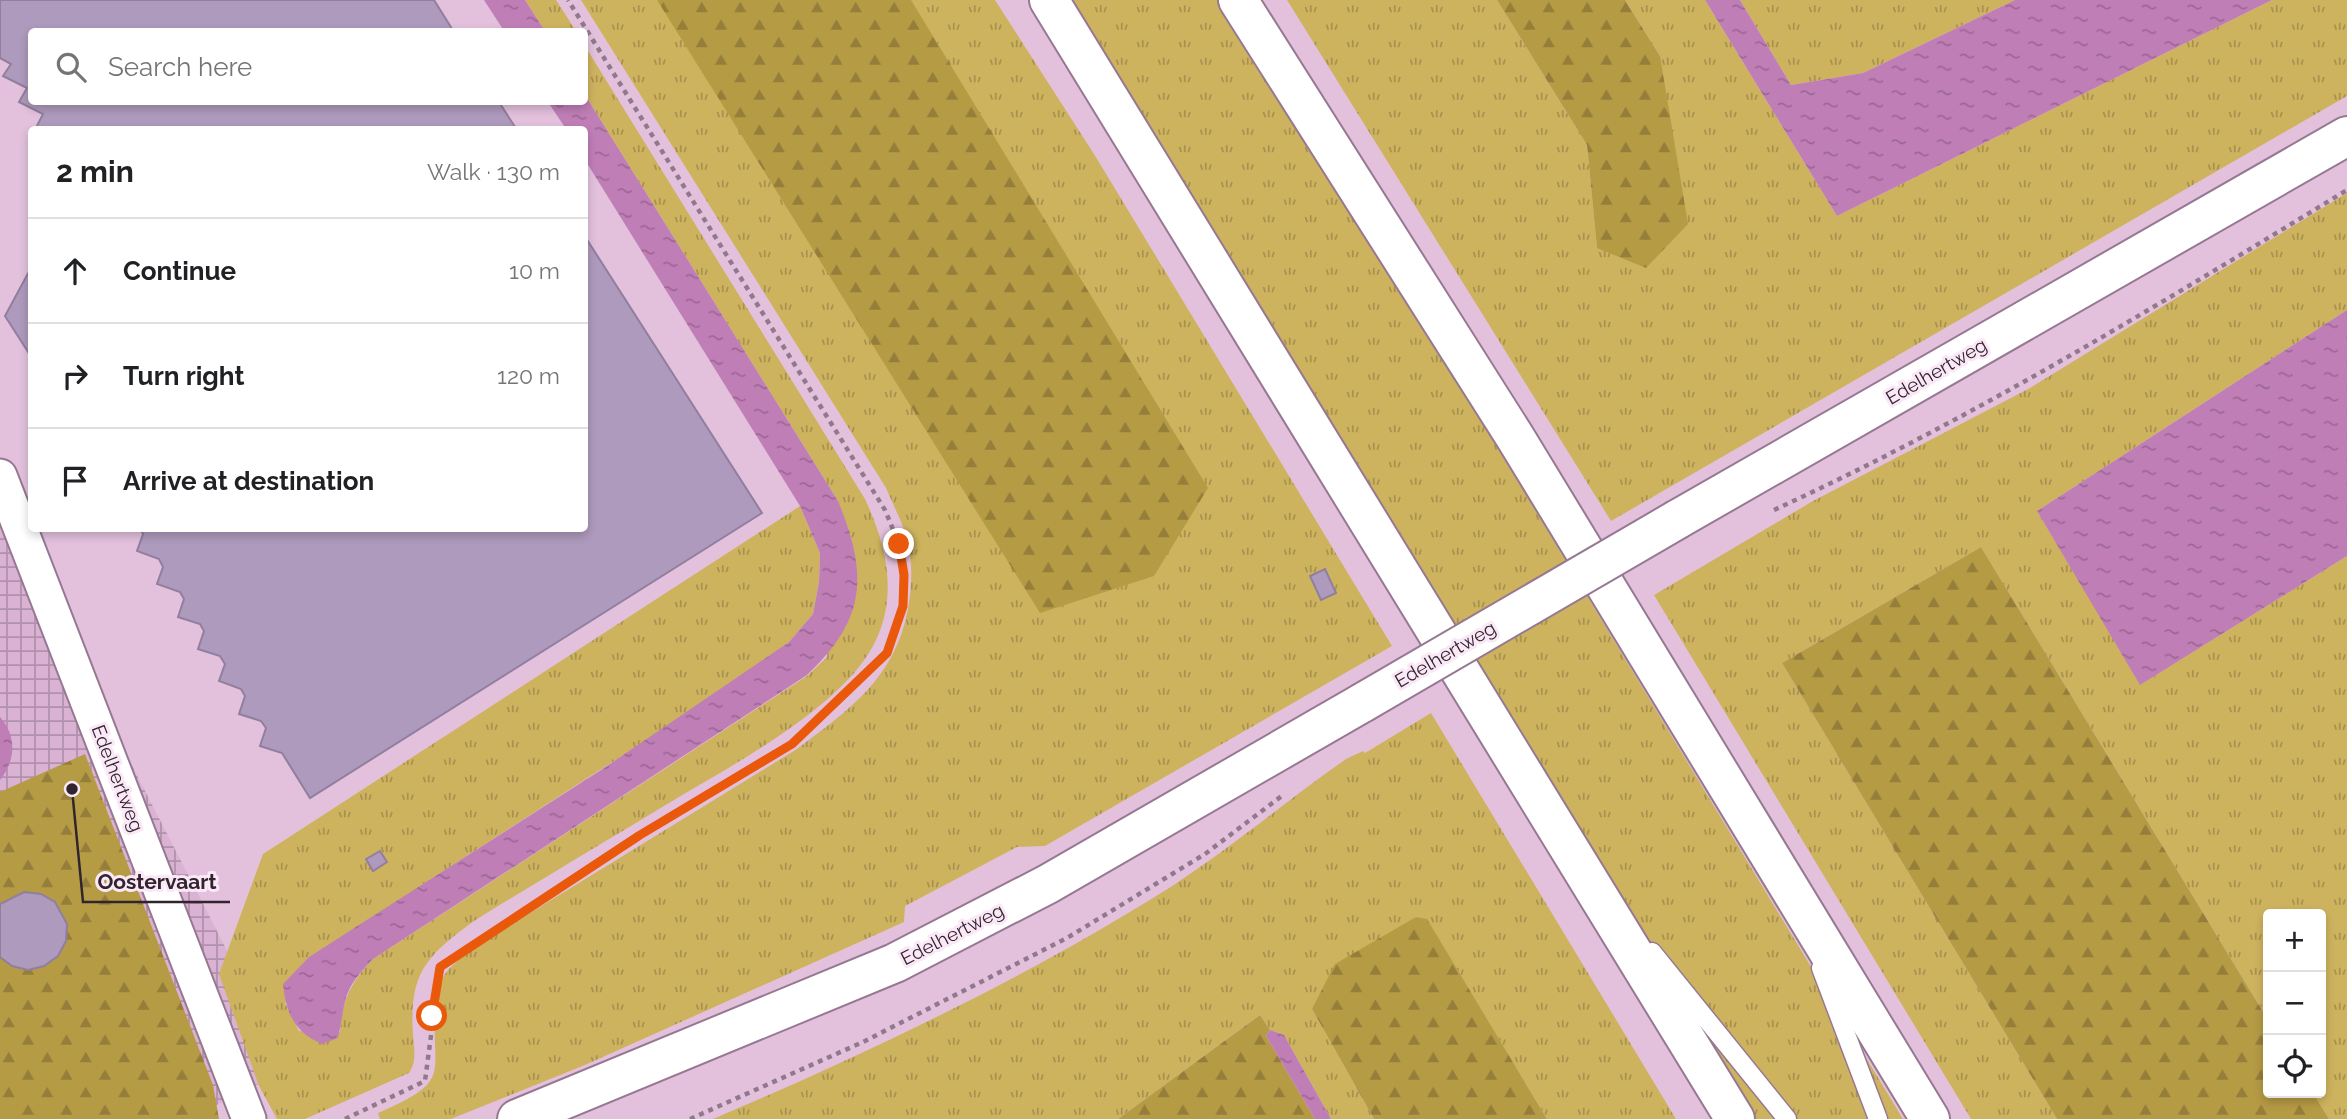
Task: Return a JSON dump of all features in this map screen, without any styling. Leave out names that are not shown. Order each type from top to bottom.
[{"type":"main road","points":[[1049,0],[1377,531],[1568,849],[1735,1119]]},
{"type":"main road","points":[[1238,0],[1516,437],[1930,1119]]},
{"type":"main road","name":"Edelhertweg","points":[[522,1118],[895,963],[1048,884],[2347,136]]},
{"type":"street","name":"Edelhertweg","points":[[0,476],[249,1119]]},
{"type":"lane","points":[[1568,849],[1787,1119]]},
{"type":"lane","points":[[1793,893],[1878,1119]]},
{"type":"path","points":[[568,0],[585,28]]},
{"type":"path","points":[[345,1119],[425,1081],[440,967],[640,835],[792,744],[887,653],[903,606],[904,575],[899,544],[885,510],[588,32]]},
{"type":"path","points":[[1763,515],[1906,446],[2120,328],[2347,190]]},
{"type":"path","points":[[690,1119],[863,1042],[1067,938],[1205,854],[1290,790]]},
{"type":"path","points":[[361,1112],[363,1119]]},
{"type":"shaded area","points":[[0,509],[288,1069],[189,1119],[0,1119]]},
{"type":"green space","points":[[525,0],[556,0],[574,28],[543,28]]},
{"type":"green space","points":[[581,0],[995,0],[1094,154],[1392,646],[1045,846],[1017,847],[905,906],[904,922],[585,1065],[451,1119],[380,1119],[378,1113],[419,1091],[429,1082],[434,1072],[438,993],[443,978],[454,964],[486,940],[797,749],[835,720],[881,673],[902,633],[908,609],[911,574],[909,547],[886,488]]},
{"type":"green space","points":[[657,0],[911,0],[1208,488],[1154,576],[1040,613]]},
{"type":"green space","points":[[1066,0],[1227,0],[1903,1119],[1752,1119]]},
{"type":"green space","points":[[1287,0],[1497,0],[1587,145],[1597,248],[1660,56],[1625,0],[1705,0],[1837,216],[2272,0],[2347,0],[2347,96],[1611,521]]},
{"type":"green space","points":[[1497,0],[1625,0],[1660,56],[1688,224],[1646,268],[1597,248],[1587,145]]},
{"type":"green space","points":[[1740,0],[2015,0],[1863,73],[1791,85]]},
{"type":"green space","points":[[588,51],[865,499],[879,535],[887,572],[888,591],[881,628],[857,670],[808,715],[748,756],[474,921],[444,945],[424,968],[418,981],[413,1014],[414,1060],[409,1073],[305,1119],[277,1119],[259,1086],[219,974],[263,854],[800,506],[820,553],[819,582],[813,614],[789,642],[713,697],[417,888],[285,1003],[299,1031],[340,1032],[349,992],[373,959],[807,676],[827,657],[838,501],[588,100]]},
{"type":"green space","points":[[2347,193],[2347,310],[2037,511],[2141,684],[2347,556],[2347,1119],[2329,1119],[2316,1098],[2326,1098],[2326,909],[2263,909],[2263,1012],[1981,547],[1782,663],[2057,1119],[1971,1119],[1654,595],[1813,501],[2030,388]]},
{"type":"green space","points":[[1981,547],[2263,1012],[2263,1098],[2316,1098],[2329,1119],[2057,1119],[1782,663]]},
{"type":"green space","points":[[1431,713],[1676,1119],[1547,1119],[1427,920],[1416,917],[1312,1009],[1374,1119],[1331,1119],[1284,1035],[1270,1030],[1260,1015],[1118,1119],[713,1119],[887,1041],[1060,953],[1192,873],[1346,759],[1363,751],[1365,753]]},
{"type":"green space","points":[[85,754],[213,1085],[219,1119],[0,1119],[0,792]]},
{"type":"green space","points":[[1416,917],[1427,919],[1547,1119],[1374,1119],[1312,1009],[1335,964]]},
{"type":"green space","points":[[1260,1015],[1270,1030],[1266,1036],[1315,1119],[1118,1119]]},
{"type":"water","points":[[484,0],[525,0],[543,28],[502,28]]},
{"type":"water","points":[[1705,0],[1740,0],[1791,85],[1863,73],[2015,0],[2272,0],[1837,216]]},
{"type":"water","points":[[588,100],[838,501],[848,527],[857,573],[851,615],[827,654],[807,675],[373,959],[350,988],[338,1038],[322,1044],[298,1027],[289,1013],[284,994],[283,984],[309,957],[601,770],[789,642],[813,614],[819,582],[820,553],[800,506],[588,165],[588,126],[564,126],[550,105],[588,105]]},
{"type":"water","points":[[2347,310],[2347,556],[2140,685],[2037,511]]},
{"type":"water","points":[[0,717],[12,740],[12,756],[0,780]]},
{"type":"water","points":[[1270,1030],[1284,1035],[1331,1119],[1315,1119],[1266,1036]]},
{"type":"building","points":[[0,0],[434,0],[452,28],[28,28],[28,105],[501,105],[514,126],[37,126],[43,114],[19,102],[27,88],[3,76],[11,64],[0,58]]},
{"type":"building","points":[[588,241],[762,513],[310,798],[282,753],[260,746],[266,728],[261,721],[239,714],[245,696],[241,689],[219,681],[225,664],[220,656],[198,649],[204,631],[200,624],[178,617],[184,599],[180,592],[157,584],[163,567],[159,559],[137,551],[142,532],[588,532]]},
{"type":"building","points":[[28,273],[28,352],[5,316]]},
{"type":"building","points":[[1325,569],[1336,593],[1321,600],[1310,576]]},
{"type":"building","points":[[380,851],[387,862],[373,871],[366,859]]},
{"type":"building","points":[[24,892],[41,894],[55,902],[67,924],[66,941],[58,956],[44,966],[28,970],[12,966],[0,957],[0,904]]},
{"type":"place","name":"Oostervaart","points":[[72,789]]},
{"type":"route","points":[[432,1016],[440,967],[495,928],[640,835],[792,744],[887,653],[903,606],[904,575],[899,544]]}]
